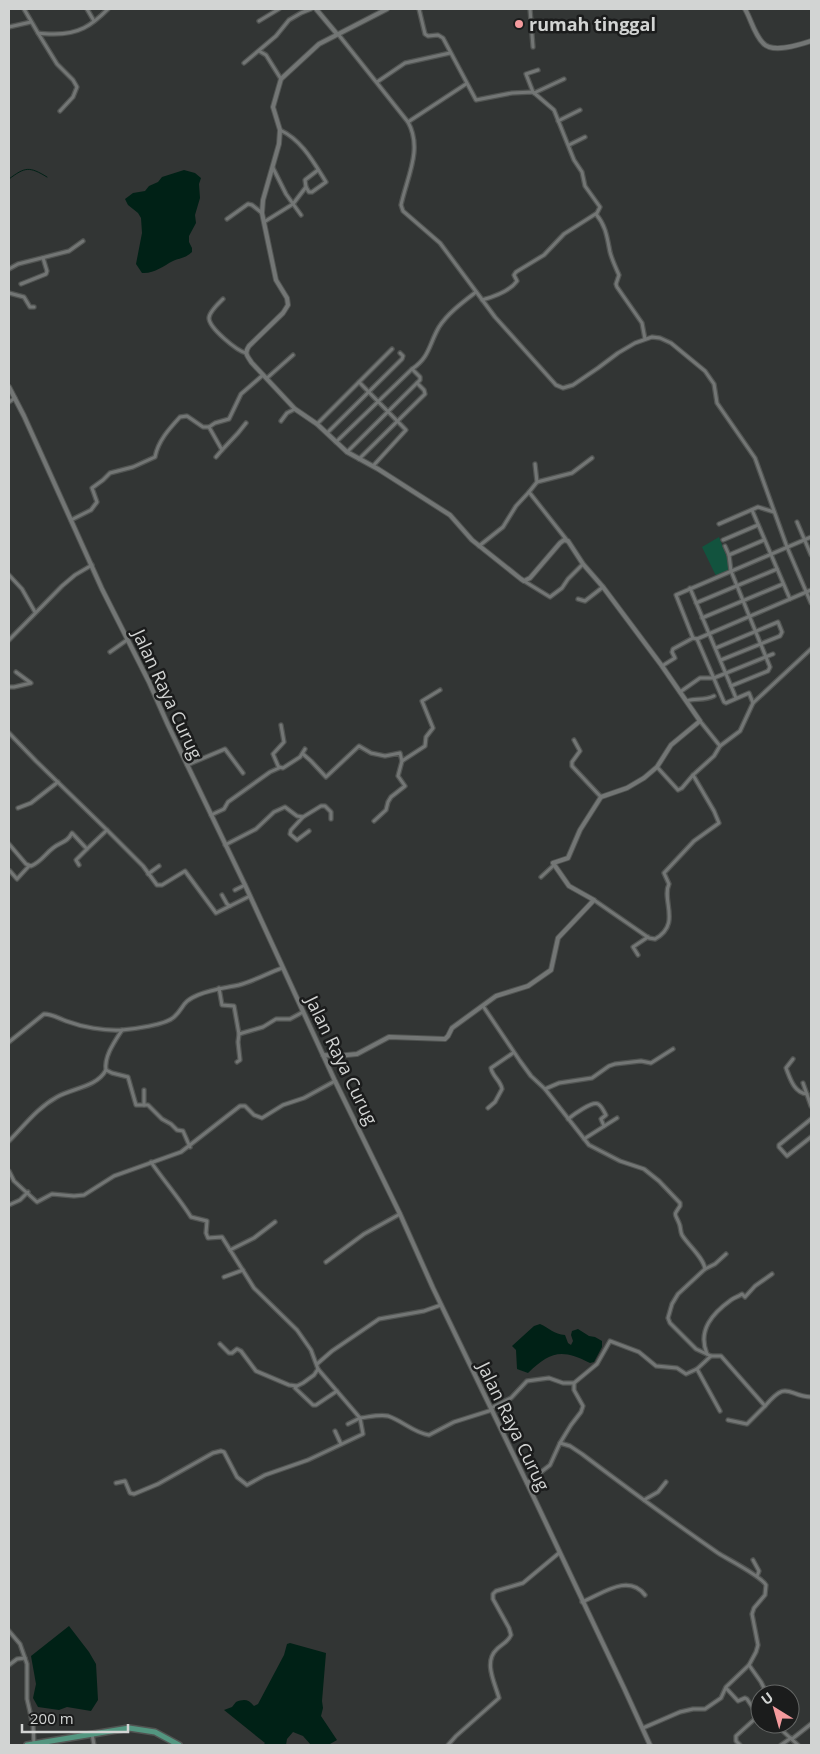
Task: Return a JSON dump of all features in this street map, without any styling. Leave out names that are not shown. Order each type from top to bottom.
[{"type":"main road","points":[[27,1745],[122,1728],[136,1728],[156,1732],[179,1745]]},
{"type":"street","points":[[24,9],[57,64],[73,80],[77,87],[73,97],[60,111]]},
{"type":"street","points":[[87,9],[94,21]]},
{"type":"street","points":[[38,33],[71,33],[82,30],[108,9]]},
{"type":"street","points":[[258,20],[280,9]]},
{"type":"street","points":[[244,63],[276,36],[289,20],[311,9]]},
{"type":"street","points":[[316,9],[377,82],[408,122],[414,133],[415,150],[402,209],[406,215],[440,243],[482,300],[552,382],[563,388],[568,387],[618,353],[645,339],[656,337],[667,341],[688,356],[710,377],[714,384],[717,403],[755,458],[767,495],[811,603]]},
{"type":"street","points":[[246,353],[249,346],[283,314],[288,305],[287,298],[276,280],[262,213],[263,200],[273,168],[280,130],[273,108],[281,79],[319,44],[387,9]]},
{"type":"street","points":[[419,9],[425,34],[428,36],[441,36],[476,101],[512,93],[533,92],[564,79]]},
{"type":"street","points":[[530,9],[533,47]]},
{"type":"street","points":[[745,9],[761,41],[768,47],[787,48],[811,41]]},
{"type":"street","points":[[9,27],[31,22]]},
{"type":"street","points":[[259,51],[266,55],[281,79]]},
{"type":"street","points":[[377,82],[405,63],[450,53]]},
{"type":"street","points":[[482,300],[514,285],[517,281],[514,276],[516,272],[544,255],[564,234],[600,210],[600,207],[585,186],[582,172],[574,160],[552,107],[533,92],[526,74],[538,70]]},
{"type":"street","points":[[408,122],[466,84]]},
{"type":"street","points":[[558,121],[580,110]]},
{"type":"street","points":[[280,130],[292,137],[308,154],[319,170],[326,182],[310,192],[305,180],[319,170]]},
{"type":"street","points":[[569,145],[585,137]]},
{"type":"street","points":[[273,168],[301,216]]},
{"type":"street","points":[[264,222],[293,204],[306,186]]},
{"type":"street","points":[[227,219],[248,204],[262,213]]},
{"type":"street","points":[[596,214],[605,228],[611,255],[619,275],[616,287],[642,323],[645,339]]},
{"type":"street","points":[[9,269],[18,264],[70,251],[83,241]]},
{"type":"street","points":[[21,284],[46,274],[43,258]]},
{"type":"street","points":[[336,442],[419,364],[427,355],[443,322],[476,292]]},
{"type":"street","points":[[9,293],[24,297],[30,307],[34,307]]},
{"type":"street","points":[[223,299],[209,319],[224,338],[239,352],[246,353]]},
{"type":"street","points":[[317,424],[392,349]]},
{"type":"street","points":[[246,353],[252,363],[295,408],[317,424],[347,452],[421,495],[450,515],[479,546],[524,581],[550,597],[562,588],[583,564]]},
{"type":"street","points":[[327,433],[403,357],[400,353]]},
{"type":"street","points":[[72,520],[94,508],[97,502],[92,488],[105,479],[108,474],[155,458],[158,444],[180,417],[187,416],[204,427],[209,427],[229,419],[240,394],[292,355]]},
{"type":"street","points":[[347,452],[417,383],[420,378],[412,369]]},
{"type":"street","points":[[359,382],[398,421],[406,432],[373,466]]},
{"type":"street","points":[[359,459],[425,394],[424,390],[417,383]]},
{"type":"street","name":"Jalan Raya Curug","points":[[9,386],[245,885],[323,1055],[400,1214],[479,1386],[528,1483],[650,1745]]},
{"type":"street","points":[[9,402],[15,398]]},
{"type":"street","points":[[281,421],[287,413],[295,408]]},
{"type":"street","points":[[216,457],[246,423]]},
{"type":"street","points":[[209,427],[222,450]]},
{"type":"street","points":[[479,546],[503,526],[516,506],[537,482],[572,474],[592,458]]},
{"type":"street","points":[[535,464],[537,482]]},
{"type":"street","points":[[529,492],[566,540],[570,542],[583,564],[603,587],[720,746]]},
{"type":"street","points":[[718,524],[760,507],[774,512]]},
{"type":"street","points":[[752,510],[790,599]]},
{"type":"street","points":[[797,522],[811,555]]},
{"type":"street","points":[[723,540],[758,525]]},
{"type":"street","points":[[753,703],[750,694],[726,703],[724,702],[676,596],[690,588],[811,537]]},
{"type":"street","points":[[524,581],[530,578],[555,547],[566,540]]},
{"type":"street","points":[[729,555],[764,540]]},
{"type":"street","points":[[725,546],[729,555],[731,571],[770,666],[768,671],[731,686]]},
{"type":"street","points":[[9,640],[69,580],[92,565]]},
{"type":"street","points":[[696,603],[777,569]]},
{"type":"street","points":[[9,575],[22,589],[35,612]]},
{"type":"street","points":[[702,618],[783,584]]},
{"type":"street","points":[[578,599],[585,601],[603,587]]},
{"type":"street","points":[[690,588],[736,698]]},
{"type":"street","points":[[662,666],[675,658],[672,652],[673,649],[811,590]]},
{"type":"street","points":[[716,648],[778,622],[781,635],[721,660]]},
{"type":"street","points":[[110,652],[128,640]]},
{"type":"street","points":[[657,767],[679,790],[714,756],[720,746],[740,731],[753,703],[811,649]]},
{"type":"street","points":[[680,692],[700,678],[714,678],[773,654]]},
{"type":"street","points":[[9,687],[31,683],[16,672]]},
{"type":"street","points":[[402,760],[425,746],[426,737],[433,728],[422,701],[440,690]]},
{"type":"street","points":[[687,702],[694,699],[704,700],[714,696]]},
{"type":"street","points":[[541,878],[554,865],[554,862],[564,860],[570,856],[580,830],[601,798],[634,785],[657,767],[671,745],[700,720]]},
{"type":"street","points":[[279,767],[273,754],[284,743],[281,725]]},
{"type":"street","points":[[9,732],[143,866],[159,886],[185,871],[216,913],[250,896]]},
{"type":"street","points":[[574,740],[580,751],[572,762],[572,766],[601,798]]},
{"type":"street","points":[[303,754],[326,777],[359,746],[371,753],[385,756],[399,752],[402,760],[398,776],[405,786],[391,797],[386,810],[374,821]]},
{"type":"street","points":[[187,765],[225,749],[242,773]]},
{"type":"street","points":[[211,815],[224,809],[228,802],[279,767],[283,768],[303,754],[305,750]]},
{"type":"street","points":[[554,865],[569,886],[594,900],[648,937],[658,938],[669,920],[670,911],[666,891],[669,884],[663,875],[664,872],[698,838],[719,823],[693,775]]},
{"type":"street","points":[[18,808],[31,803],[58,782]]},
{"type":"street","points":[[309,831],[298,840],[290,834],[291,830],[303,817],[324,805],[331,812],[331,819]]},
{"type":"street","points":[[225,845],[256,829],[274,812],[283,807],[286,807],[297,816],[303,817]]},
{"type":"street","points":[[79,865],[76,860],[107,830]]},
{"type":"street","points":[[10,871],[17,879],[29,866],[39,862],[54,847],[67,841],[72,833],[87,849]]},
{"type":"street","points":[[9,844],[29,866]]},
{"type":"street","points":[[148,874],[159,866]]},
{"type":"street","points":[[235,890],[245,885]]},
{"type":"street","points":[[222,895],[230,906]]},
{"type":"street","points":[[323,1055],[357,1054],[389,1037],[445,1039],[452,1028],[498,994],[528,986],[551,970],[558,938],[594,900]]},
{"type":"street","points":[[638,955],[634,947],[648,937]]},
{"type":"street","points":[[9,1042],[44,1014],[53,1015],[80,1025],[123,1030],[167,1022],[175,1017],[189,998],[218,988],[239,985],[282,968]]},
{"type":"street","points":[[218,988],[222,1005],[234,1006],[240,1034],[238,1042],[240,1060],[237,1062]]},
{"type":"street","points":[[483,1006],[513,1053],[584,1139],[595,1148],[620,1161],[644,1169],[675,1197],[680,1204],[674,1214],[680,1224],[682,1235],[704,1262],[705,1269]]},
{"type":"street","points":[[240,1034],[263,1027],[276,1019],[290,1019],[303,1012]]},
{"type":"street","points":[[9,1141],[40,1108],[59,1096],[98,1080],[106,1070],[105,1066],[110,1051],[123,1030]]},
{"type":"street","points":[[544,1089],[566,1081],[592,1078],[614,1064],[641,1061],[651,1063],[673,1048]]},
{"type":"street","points":[[488,1108],[497,1098],[502,1087],[491,1071],[491,1068],[513,1053]]},
{"type":"street","points":[[793,1059],[786,1066],[787,1070],[794,1086],[799,1092],[807,1094]]},
{"type":"street","points":[[106,1070],[128,1077],[136,1105],[148,1105],[162,1119],[177,1130],[183,1131],[190,1147]]},
{"type":"street","points":[[9,1171],[14,1181],[38,1202],[52,1194],[80,1196],[92,1191],[114,1176],[173,1156],[190,1147],[240,1106],[245,1106],[254,1115],[262,1118],[283,1105],[304,1098],[335,1080]]},
{"type":"street","points":[[803,1083],[811,1106]]},
{"type":"street","points":[[144,1090],[144,1105]]},
{"type":"street","points":[[568,1119],[577,1112],[599,1104],[606,1115],[601,1119],[604,1126]]},
{"type":"street","points":[[584,1139],[617,1118]]},
{"type":"street","points":[[811,1119],[779,1147],[787,1156],[811,1137]]},
{"type":"street","points":[[116,1482],[125,1481],[130,1493],[134,1494],[158,1484],[213,1453],[221,1451],[224,1452],[237,1477],[247,1485],[265,1475],[308,1460],[364,1434],[360,1418],[318,1369],[312,1350],[300,1334],[258,1292],[221,1236],[208,1238],[206,1233],[207,1221],[191,1217],[183,1203],[159,1175],[151,1162]]},
{"type":"street","points":[[9,1205],[20,1200],[28,1192]]},
{"type":"street","points":[[326,1262],[364,1234],[400,1214]]},
{"type":"street","points":[[230,1250],[254,1238],[275,1222]]},
{"type":"street","points":[[726,1254],[715,1264],[705,1269],[678,1294],[672,1304],[668,1318],[670,1324],[696,1348],[709,1355],[719,1355],[722,1357],[765,1406]]},
{"type":"street","points":[[224,1277],[244,1270]]},
{"type":"street","points":[[709,1355],[703,1339],[712,1315],[733,1298],[742,1294],[746,1297],[755,1286],[772,1274]]},
{"type":"street","points":[[317,1364],[332,1351],[379,1319],[424,1311],[442,1305]]},
{"type":"street","points":[[348,1424],[360,1418],[382,1415],[390,1416],[420,1433],[429,1435],[454,1422],[491,1409],[511,1398],[527,1381],[549,1378],[563,1383],[574,1383],[597,1364],[610,1342],[638,1352],[656,1366],[677,1368],[686,1374],[697,1370],[709,1355]]},
{"type":"street","points":[[220,1344],[229,1353],[237,1350],[241,1351],[256,1371],[289,1385],[297,1386],[314,1375],[318,1369]]},
{"type":"street","points":[[697,1370],[720,1411]]},
{"type":"street","points":[[528,1483],[550,1465],[560,1443],[581,1412],[583,1406],[574,1390],[574,1383]]},
{"type":"street","points":[[297,1386],[295,1388],[310,1405],[316,1405],[337,1391]]},
{"type":"street","points":[[728,1420],[748,1424],[780,1392],[785,1390],[811,1397]]},
{"type":"street","points":[[335,1432],[341,1444]]},
{"type":"street","points":[[560,1443],[570,1446],[582,1454],[671,1520],[722,1555],[757,1576],[763,1581],[766,1590],[765,1595],[754,1608],[752,1614],[758,1645],[756,1652],[749,1665],[726,1688],[719,1701],[708,1708],[680,1712],[643,1728]]},
{"type":"street","points":[[644,1500],[658,1492],[666,1482]]},
{"type":"street","points":[[448,1745],[499,1698],[489,1663],[493,1653],[511,1635],[493,1599],[493,1594],[496,1591],[523,1583],[559,1553]]},
{"type":"street","points":[[753,1560],[759,1571],[757,1576]]},
{"type":"street","points":[[582,1602],[624,1584],[635,1586],[644,1595]]},
{"type":"street","points":[[9,1631],[18,1641],[25,1658],[28,1674],[27,1700],[33,1725],[34,1744]]},
{"type":"street","points":[[9,1665],[17,1658],[25,1658]]},
{"type":"street","points":[[749,1665],[762,1684]]},
{"type":"street","points":[[726,1688],[738,1701],[745,1698],[748,1699],[758,1714],[736,1736],[736,1741],[740,1745]]},
{"type":"street","points":[[781,1745],[811,1724]]},
{"type":"street","points":[[92,1733],[94,1745]]},
{"type":"street","points":[[786,1734],[798,1745]]},
{"type":"shaded area","points":[[184,170],[195,173],[201,178],[199,184],[200,198],[195,215],[196,223],[189,236],[192,252],[154,271],[142,273],[136,264],[142,233],[141,218],[128,205],[125,199],[133,193],[145,191],[162,177]]},
{"type":"shaded area","points":[[719,537],[732,570],[716,576],[702,547]]},
{"type":"shaded area","points":[[540,1324],[565,1335],[568,1343],[571,1345],[573,1341],[572,1331],[578,1329],[602,1341],[602,1347],[594,1362],[590,1363],[571,1355],[556,1354],[543,1360],[528,1373],[517,1369],[516,1350],[512,1346],[534,1326]]},
{"type":"shaded area","points":[[69,1626],[96,1664],[98,1700],[91,1711],[67,1707],[59,1710],[38,1707],[33,1698],[36,1684],[31,1656]]},
{"type":"shaded area","points":[[290,1643],[326,1653],[321,1716],[337,1740],[331,1745],[311,1745],[303,1736],[293,1732],[287,1739],[286,1745],[263,1745],[265,1743],[224,1710],[241,1700],[246,1700],[254,1706],[258,1704],[284,1655],[287,1644]]},
{"type":"waterway","points":[[9,179],[27,169],[47,177]]},
{"type":"place","name":"rumah tinggal","points":[[519,24]]}]
